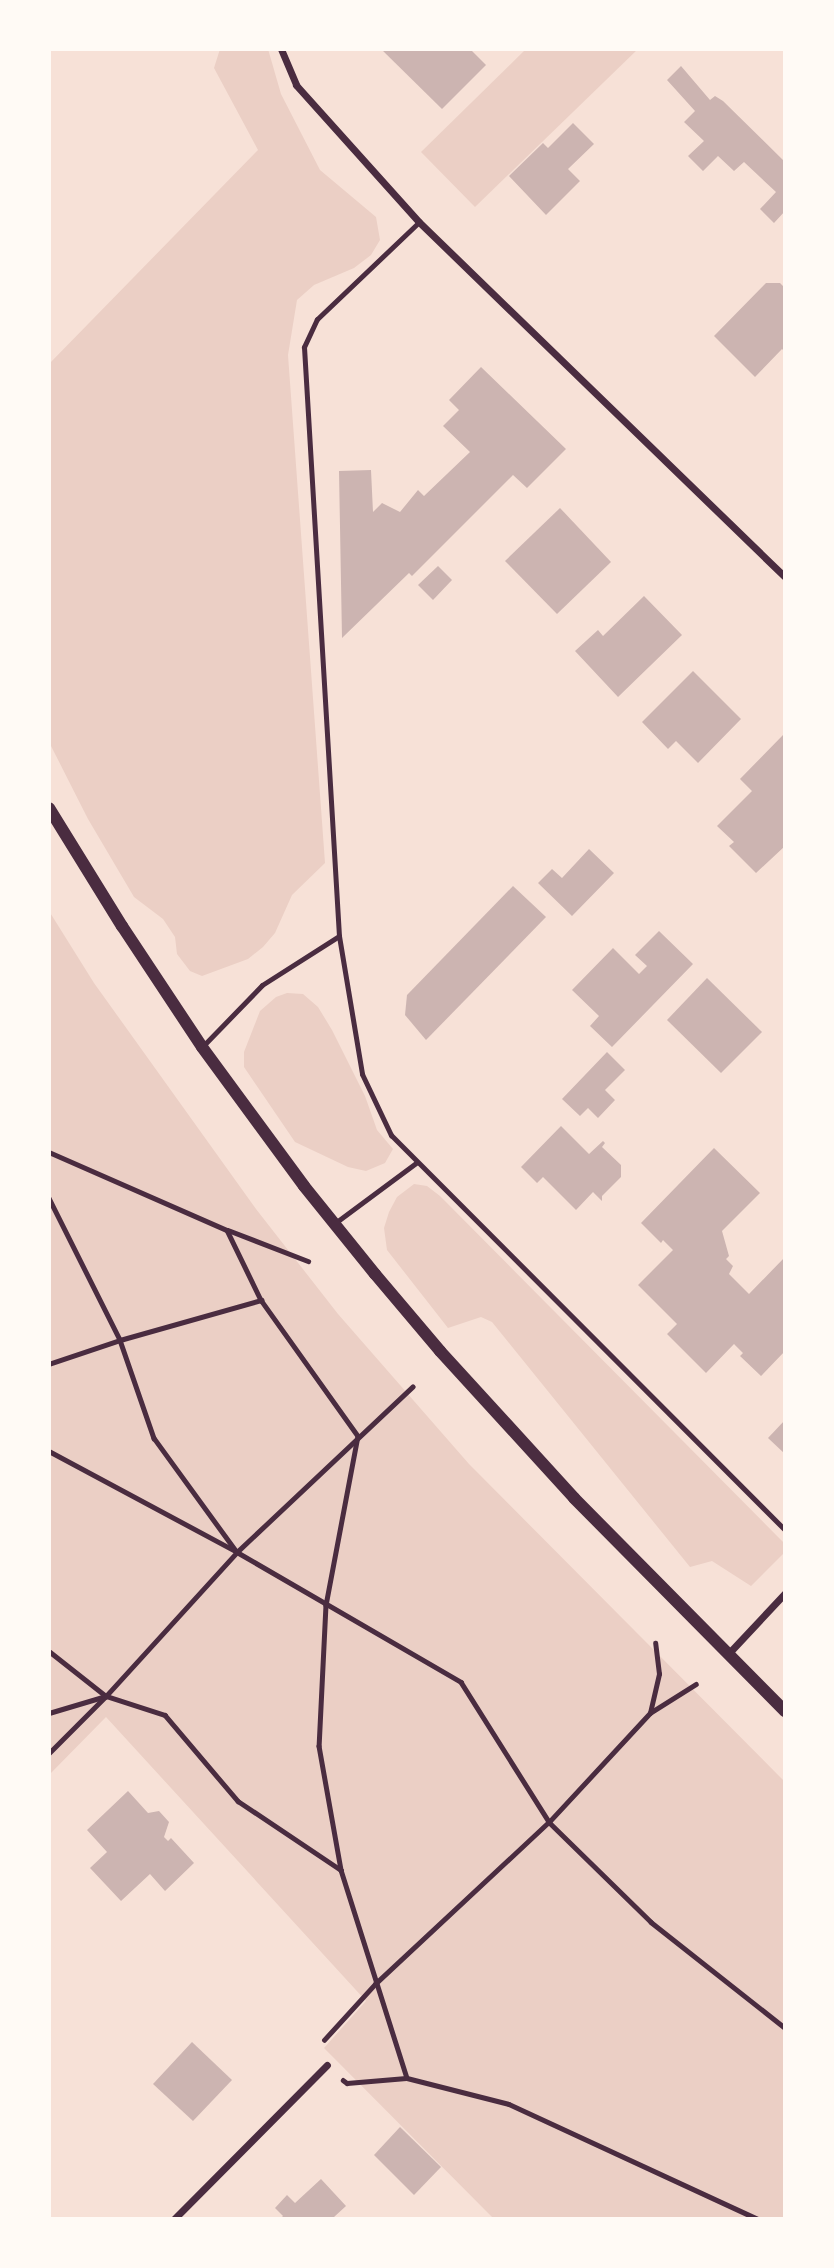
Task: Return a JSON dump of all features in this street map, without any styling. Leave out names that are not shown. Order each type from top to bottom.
[{"type":"street","points":[[281,49],[296,85],[419,222],[785,577]]},
{"type":"street","points":[[49,808],[202,1047],[334,1223],[475,1391],[574,1498],[785,1711]]},
{"type":"street","points":[[727,1654],[785,1593]]},
{"type":"street","points":[[174,2219],[327,2065]]},
{"type":"lane","points":[[419,222],[317,320],[304,347],[339,936],[362,1074],[391,1135],[785,1530]]},
{"type":"lane","points":[[202,1047],[262,985],[339,936]]},
{"type":"lane","points":[[334,1223],[417,1162]]},
{"type":"path","points":[[49,1152],[227,1230],[308,1261]]},
{"type":"path","points":[[49,1198],[120,1340],[154,1438],[237,1552]]},
{"type":"path","points":[[227,1230],[261,1300],[358,1436],[326,1605],[319,1746],[341,1870],[407,2078]]},
{"type":"path","points":[[49,1364],[120,1340],[261,1300]]},
{"type":"path","points":[[49,1753],[106,1696],[237,1552],[412,1387]]},
{"type":"path","points":[[49,1451],[237,1552],[461,1682],[549,1822],[651,1922],[785,2028]]},
{"type":"path","points":[[650,1713],[659,1674],[655,1643]]},
{"type":"path","points":[[49,1651],[106,1696],[165,1715],[238,1801],[341,1870]]},
{"type":"path","points":[[696,1684],[650,1713],[549,1822],[375,1984],[343,2023],[312,2051],[346,2083],[407,2078],[509,2104],[758,2219]]},
{"type":"path","points":[[49,1713],[106,1696]]},
{"type":"shaded area","points":[[220,49],[268,49],[281,94],[320,170],[376,217],[380,240],[371,255],[354,268],[314,285],[297,300],[288,355],[325,863],[292,895],[275,933],[263,947],[248,959],[202,976],[190,971],[177,954],[175,937],[163,919],[134,897],[88,819],[49,742],[49,364],[258,150],[214,68]]},
{"type":"shaded area","points":[[526,49],[637,50],[475,207],[421,152]]},
{"type":"shaded area","points":[[49,911],[94,983],[256,1209],[338,1314],[469,1464],[785,1782],[785,2219],[494,2219],[324,2048],[366,2001],[106,1717],[49,1775]]},
{"type":"shaded area","points":[[287,993],[303,994],[318,1007],[332,1030],[365,1096],[377,1130],[393,1149],[385,1163],[366,1171],[348,1167],[295,1142],[244,1067],[244,1052],[260,1011],[276,997]]},
{"type":"shaded area","points":[[414,1184],[427,1186],[440,1196],[785,1544],[785,1552],[751,1586],[712,1561],[690,1567],[492,1322],[481,1317],[448,1328],[387,1250],[384,1228],[389,1212],[397,1197]]},
{"type":"building","points":[[381,49],[470,49],[486,65],[442,109]]},
{"type":"building","points":[[681,66],[710,100],[715,96],[723,101],[785,162],[785,211],[774,223],[760,209],[776,192],[744,162],[734,171],[718,156],[703,171],[688,156],[704,141],[684,122],[695,111],[667,80]]},
{"type":"building","points":[[573,123],[594,144],[568,169],[580,181],[546,215],[509,176],[543,143],[548,148]]},
{"type":"building","points":[[766,283],[780,283],[785,288],[785,352],[782,349],[755,377],[714,336]]},
{"type":"building","points":[[481,367],[566,449],[527,488],[513,475],[412,576],[409,573],[342,638],[339,471],[371,470],[373,512],[382,503],[400,512],[418,490],[424,496],[470,452],[443,426],[459,410],[449,400]]},
{"type":"building","points":[[560,508],[611,562],[557,614],[505,561]]},
{"type":"building","points":[[438,566],[452,580],[433,600],[418,585]]},
{"type":"building","points":[[644,596],[682,635],[618,697],[575,651],[598,630],[603,636]]},
{"type":"building","points":[[693,671],[741,719],[698,763],[676,741],[668,749],[642,722]]},
{"type":"building","points":[[783,735],[785,846],[756,873],[729,846],[734,842],[717,826],[752,791],[740,779]]},
{"type":"building","points":[[589,849],[614,873],[572,916],[538,883],[552,869],[562,878]]},
{"type":"building","points":[[513,886],[546,917],[426,1040],[405,1015],[407,995]]},
{"type":"building","points":[[659,931],[693,964],[612,1047],[590,1026],[599,1016],[572,990],[613,948],[639,974],[647,966],[635,955]]},
{"type":"building","points":[[707,978],[762,1032],[721,1073],[667,1020]]},
{"type":"building","points":[[607,1052],[625,1070],[605,1090],[615,1100],[598,1118],[588,1108],[580,1116],[562,1099]]},
{"type":"building","points":[[561,1126],[589,1154],[603,1141],[605,1143],[602,1147],[621,1165],[621,1177],[602,1196],[602,1201],[593,1192],[576,1210],[543,1177],[537,1183],[521,1167]]},
{"type":"building","points":[[714,1148],[760,1193],[722,1231],[729,1256],[726,1259],[733,1266],[729,1274],[749,1294],[785,1257],[785,1351],[761,1376],[740,1356],[743,1353],[734,1344],[706,1373],[667,1334],[677,1324],[638,1285],[673,1250],[663,1240],[661,1243],[641,1223]]},
{"type":"building","points":[[785,1420],[785,1454],[768,1438]]},
{"type":"building","points":[[128,1791],[148,1813],[159,1811],[169,1822],[164,1837],[168,1841],[171,1838],[194,1863],[165,1891],[150,1874],[121,1901],[90,1868],[107,1852],[87,1830]]},
{"type":"building","points":[[192,2042],[232,2080],[193,2121],[153,2084]]},
{"type":"building","points":[[400,2127],[441,2167],[414,2195],[374,2155]]},
{"type":"building","points":[[321,2179],[346,2206],[334,2217],[336,2219],[280,2219],[283,2216],[275,2208],[287,2195],[295,2203]]}]
